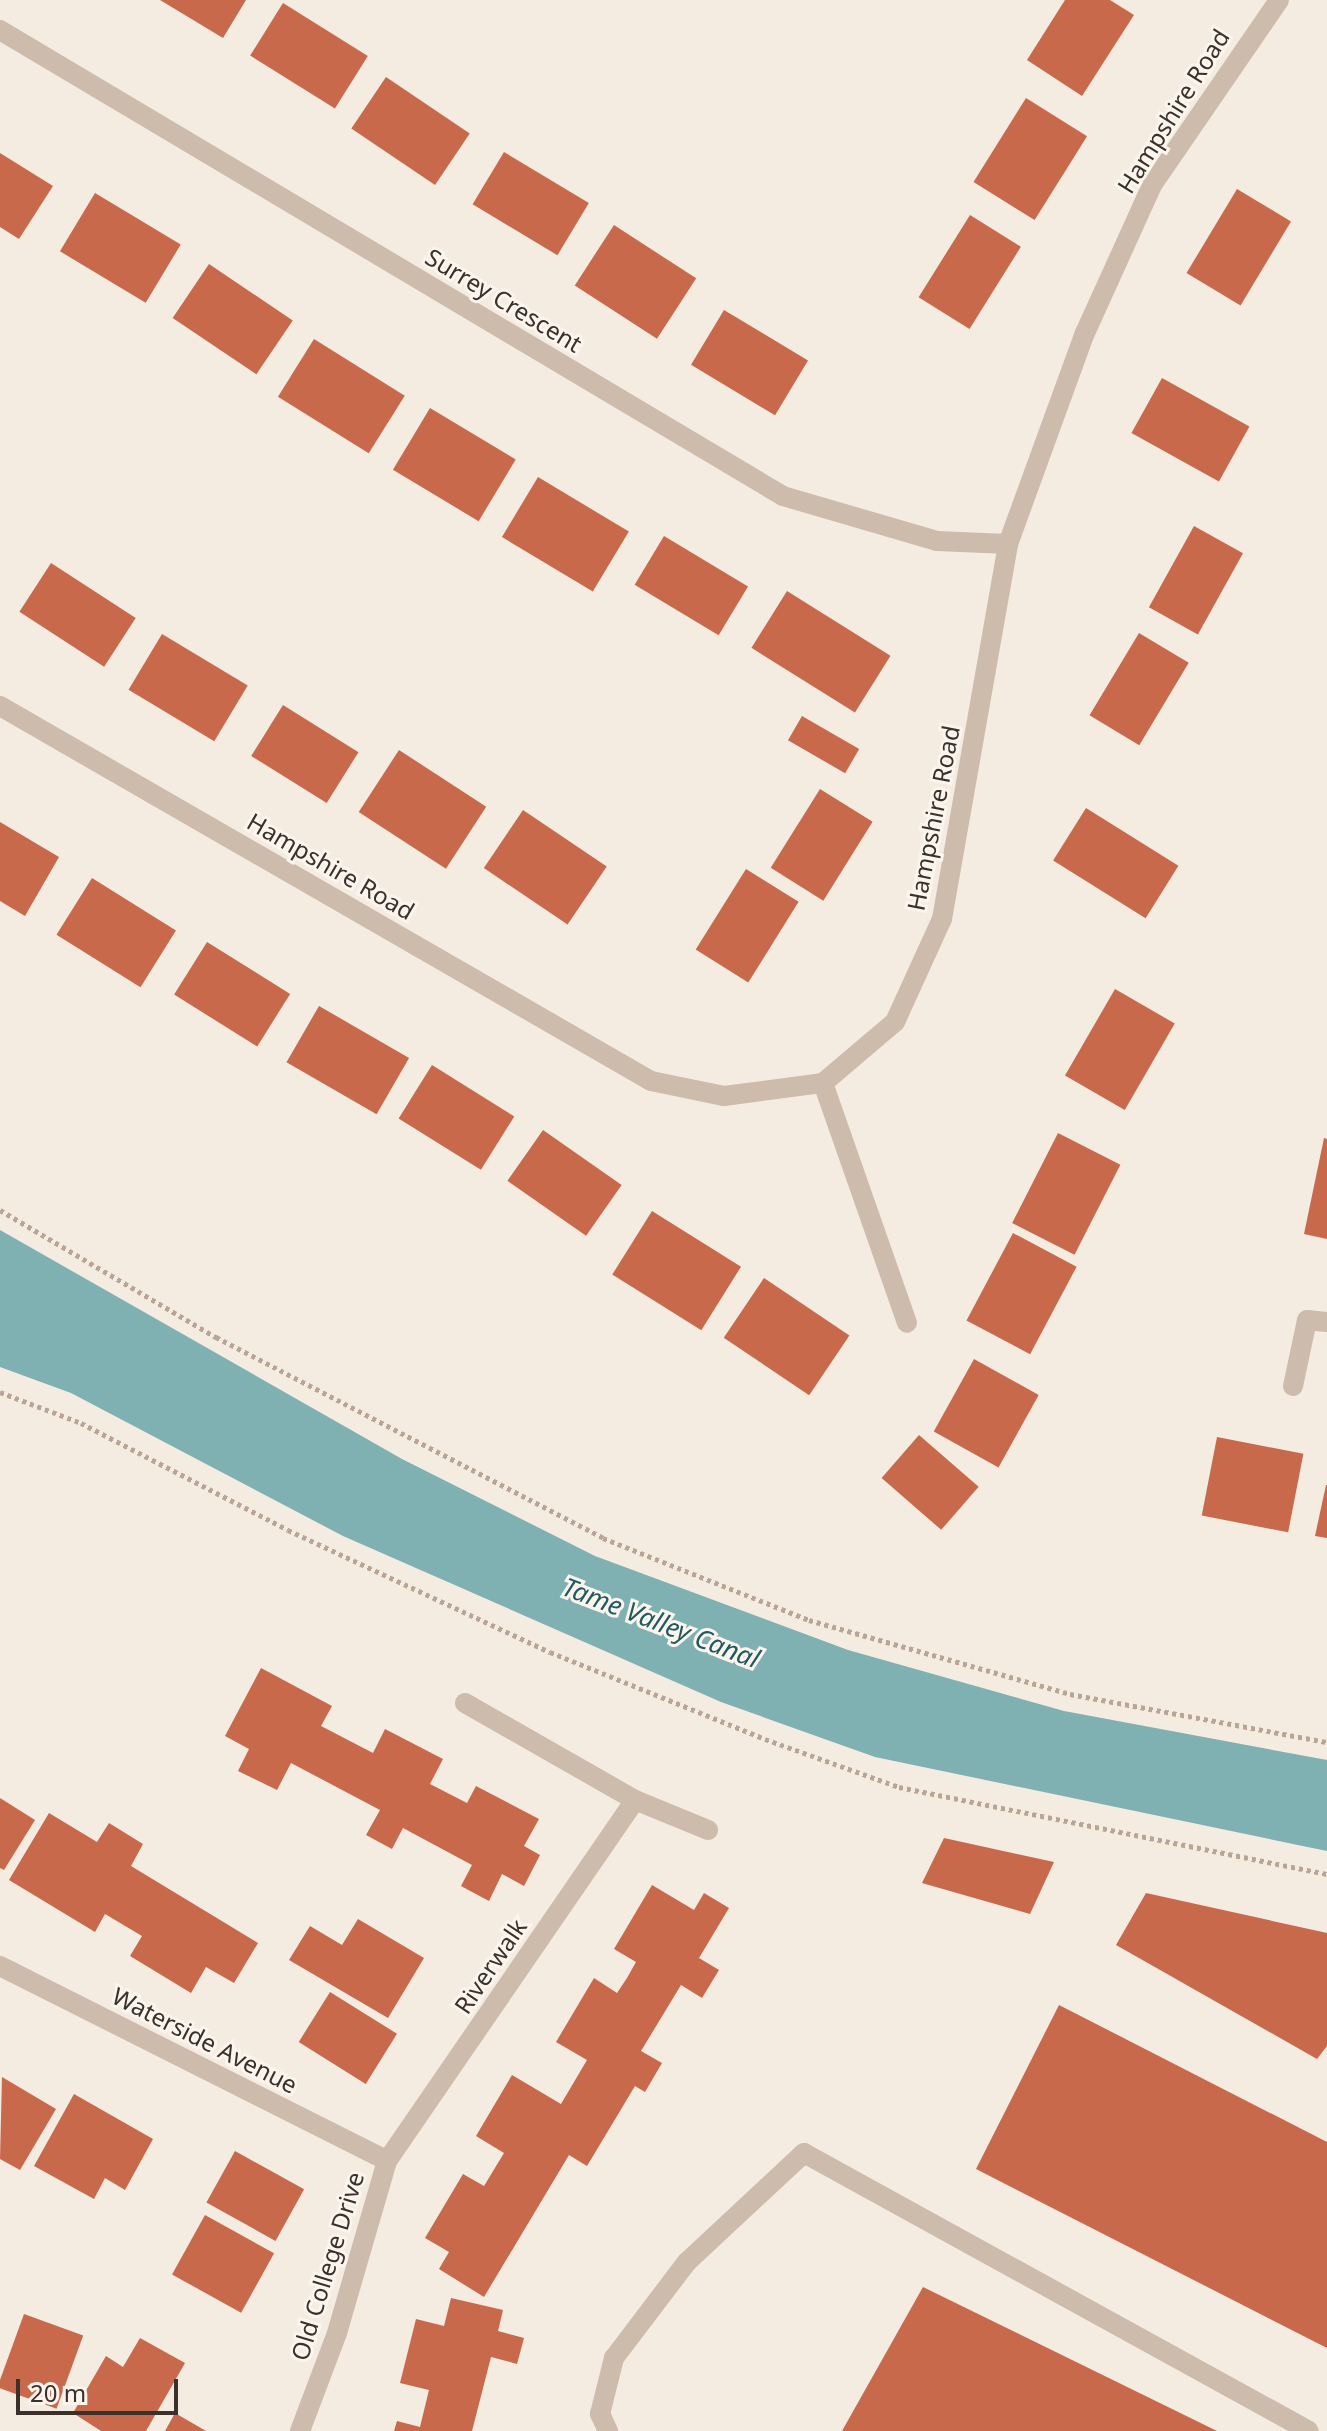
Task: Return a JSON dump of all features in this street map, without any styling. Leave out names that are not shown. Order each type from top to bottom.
[{"type":"street","name":"Hampshire Road","points":[[0,706],[651,1081],[724,1096],[823,1083],[895,1022],[942,919],[1008,544],[1085,333],[1152,185],[1279,0]]},
{"type":"street","name":"Surrey Crescent","points":[[0,30],[783,496],[937,541],[1008,544]]},
{"type":"street","points":[[823,1083],[907,1323]]},
{"type":"street","points":[[1293,1386],[1307,1320],[1327,1322]]},
{"type":"street","points":[[465,1703],[635,1800],[708,1830]]},
{"type":"street","name":"Riverwalk","points":[[387,2161],[635,1800]]},
{"type":"street","name":"Waterside Avenue","points":[[0,1966],[387,2161]]},
{"type":"street","points":[[608,2431],[600,2414],[614,2358],[687,2262],[804,2153],[1309,2431]]},
{"type":"street","name":"Old College Drive","points":[[300,2431],[337,2333],[387,2161]]},
{"type":"path","points":[[0,1210],[229,1344],[487,1481],[633,1550],[809,1620],[1055,1690],[1327,1742]]},
{"type":"path","points":[[0,1392],[81,1423],[288,1530],[550,1652],[765,1739],[899,1787],[1327,1874]]},
{"type":"water","name":"Tame Valley Canal","points":[[0,1230],[402,1459],[595,1556],[848,1650],[1064,1711],[1327,1760],[1327,1851],[875,1757],[721,1702],[343,1536],[71,1393],[0,1367]]},
{"type":"building","points":[[160,0],[246,0],[223,38]]},
{"type":"building","points":[[1065,0],[1110,0],[1134,15],[1082,96],[1027,60]]},
{"type":"building","points":[[283,3],[368,56],[335,109],[250,56]]},
{"type":"building","points":[[386,77],[470,133],[435,185],[351,128]]},
{"type":"building","points":[[1026,98],[1087,136],[1035,220],[974,182]]},
{"type":"building","points":[[504,152],[589,203],[557,255],[473,204]]},
{"type":"building","points":[[0,153],[53,186],[19,239],[0,227]]},
{"type":"building","points":[[1237,189],[1291,221],[1241,305],[1187,273]]},
{"type":"building","points":[[95,193],[181,245],[146,303],[60,251]]},
{"type":"building","points":[[970,215],[1021,247],[969,329],[919,297]]},
{"type":"building","points":[[614,225],[696,278],[657,339],[575,285]]},
{"type":"building","points":[[209,264],[293,320],[256,374],[173,318]]},
{"type":"building","points":[[724,310],[808,360],[775,415],[691,365]]},
{"type":"building","points":[[314,339],[405,396],[369,453],[278,397]]},
{"type":"building","points":[[1162,378],[1249,426],[1219,482],[1131,433]]},
{"type":"building","points":[[430,408],[516,460],[479,521],[393,470]]},
{"type":"building","points":[[538,477],[629,532],[593,592],[502,537]]},
{"type":"building","points":[[1194,526],[1243,553],[1198,634],[1149,607]]},
{"type":"building","points":[[664,536],[748,586],[719,635],[635,585]]},
{"type":"building","points":[[51,563],[136,618],[104,667],[19,612]]},
{"type":"building","points":[[787,591],[890,656],[855,712],[751,648]]},
{"type":"building","points":[[1139,633],[1189,663],[1139,745],[1090,715]]},
{"type":"building","points":[[162,634],[248,686],[214,741],[129,690]]},
{"type":"building","points":[[283,705],[358,752],[327,803],[251,756]]},
{"type":"building","points":[[802,716],[859,749],[845,773],[788,740]]},
{"type":"building","points":[[399,750],[486,807],[446,869],[359,812]]},
{"type":"building","points":[[820,789],[873,822],[823,901],[771,868]]},
{"type":"building","points":[[1086,808],[1178,866],[1146,918],[1053,861]]},
{"type":"building","points":[[523,810],[607,866],[568,925],[484,868]]},
{"type":"building","points":[[0,822],[59,857],[25,916],[0,901]]},
{"type":"building","points":[[746,869],[799,902],[748,982],[696,950]]},
{"type":"building","points":[[92,878],[176,930],[140,987],[56,935]]},
{"type":"building","points":[[207,942],[290,994],[257,1047],[174,995]]},
{"type":"building","points":[[1115,989],[1175,1024],[1125,1110],[1065,1076]]},
{"type":"building","points":[[319,1006],[409,1058],[377,1114],[287,1062]]},
{"type":"building","points":[[432,1065],[514,1116],[481,1170],[399,1118]]},
{"type":"building","points":[[543,1130],[622,1185],[586,1236],[507,1181]]},
{"type":"building","points":[[1058,1133],[1120,1165],[1075,1255],[1012,1223]]},
{"type":"building","points":[[1324,1138],[1327,1139],[1327,1239],[1304,1234]]},
{"type":"building","points":[[652,1211],[741,1267],[701,1330],[612,1275]]},
{"type":"building","points":[[1013,1233],[1077,1267],[1030,1354],[967,1320]]},
{"type":"building","points":[[764,1278],[849,1336],[809,1395],[724,1338]]},
{"type":"building","points":[[974,1359],[1039,1395],[998,1467],[934,1432]]},
{"type":"building","points":[[919,1435],[979,1487],[941,1530],[882,1478]]},
{"type":"building","points":[[1217,1437],[1303,1454],[1288,1532],[1202,1516]]},
{"type":"building","points":[[1327,1485],[1327,1538],[1315,1536]]},
{"type":"building","points":[[261,1668],[332,1706],[321,1726],[373,1753],[385,1729],[443,1759],[430,1784],[467,1803],[476,1786],[539,1819],[524,1846],[540,1855],[524,1886],[502,1874],[489,1901],[461,1886],[472,1865],[403,1828],[392,1849],[366,1835],[380,1810],[291,1763],[277,1790],[238,1771],[249,1749],[225,1736]]},
{"type":"building","points":[[0,1798],[35,1820],[4,1870],[0,1868]]},
{"type":"building","points":[[49,1813],[97,1842],[109,1823],[143,1844],[131,1866],[258,1943],[234,1983],[206,1967],[191,1993],[130,1956],[142,1936],[105,1914],[95,1932],[9,1880]]},
{"type":"building","points":[[944,1838],[1054,1862],[1030,1914],[922,1883]]},
{"type":"building","points":[[652,1885],[694,1910],[704,1893],[729,1908],[699,1958],[719,1970],[702,1998],[681,1985],[641,2051],[662,2063],[645,2092],[635,2086],[587,2166],[569,2155],[484,2297],[439,2269],[449,2252],[425,2238],[463,2174],[484,2186],[504,2153],[476,2136],[512,2075],[561,2104],[587,2060],[556,2042],[594,1978],[617,1993],[627,1978],[636,1962],[614,1949]]},
{"type":"building","points":[[1146,1893],[1327,1933],[1327,2046],[1317,2059],[1116,1945]]},
{"type":"building","points":[[358,1919],[424,1958],[388,2018],[289,1960],[310,1926],[342,1945]]},
{"type":"building","points":[[330,1992],[397,2034],[366,2084],[299,2042]]},
{"type":"building","points":[[1059,2005],[1327,2142],[1327,2348],[976,2169]]},
{"type":"building","points":[[2,2077],[56,2109],[20,2170],[0,2159]]},
{"type":"building","points":[[74,2094],[153,2139],[125,2190],[105,2178],[94,2199],[34,2166]]},
{"type":"building","points":[[235,2151],[304,2189],[275,2241],[206,2203]]},
{"type":"building","points":[[205,2215],[274,2253],[241,2313],[172,2274]]},
{"type":"building","points":[[923,2287],[1217,2431],[842,2431]]},
{"type":"building","points":[[451,2298],[503,2310],[498,2331],[524,2338],[517,2364],[491,2357],[472,2431],[394,2431],[397,2421],[420,2427],[429,2390],[400,2383],[416,2319],[444,2326]]},
{"type":"building","points":[[24,2314],[83,2336],[57,2409],[0,2388],[0,2380]]},
{"type":"building","points":[[140,2338],[185,2363],[146,2431],[101,2431],[73,2413],[106,2356],[123,2367]]},
{"type":"building","points":[[175,2413],[206,2431],[165,2431]]}]
